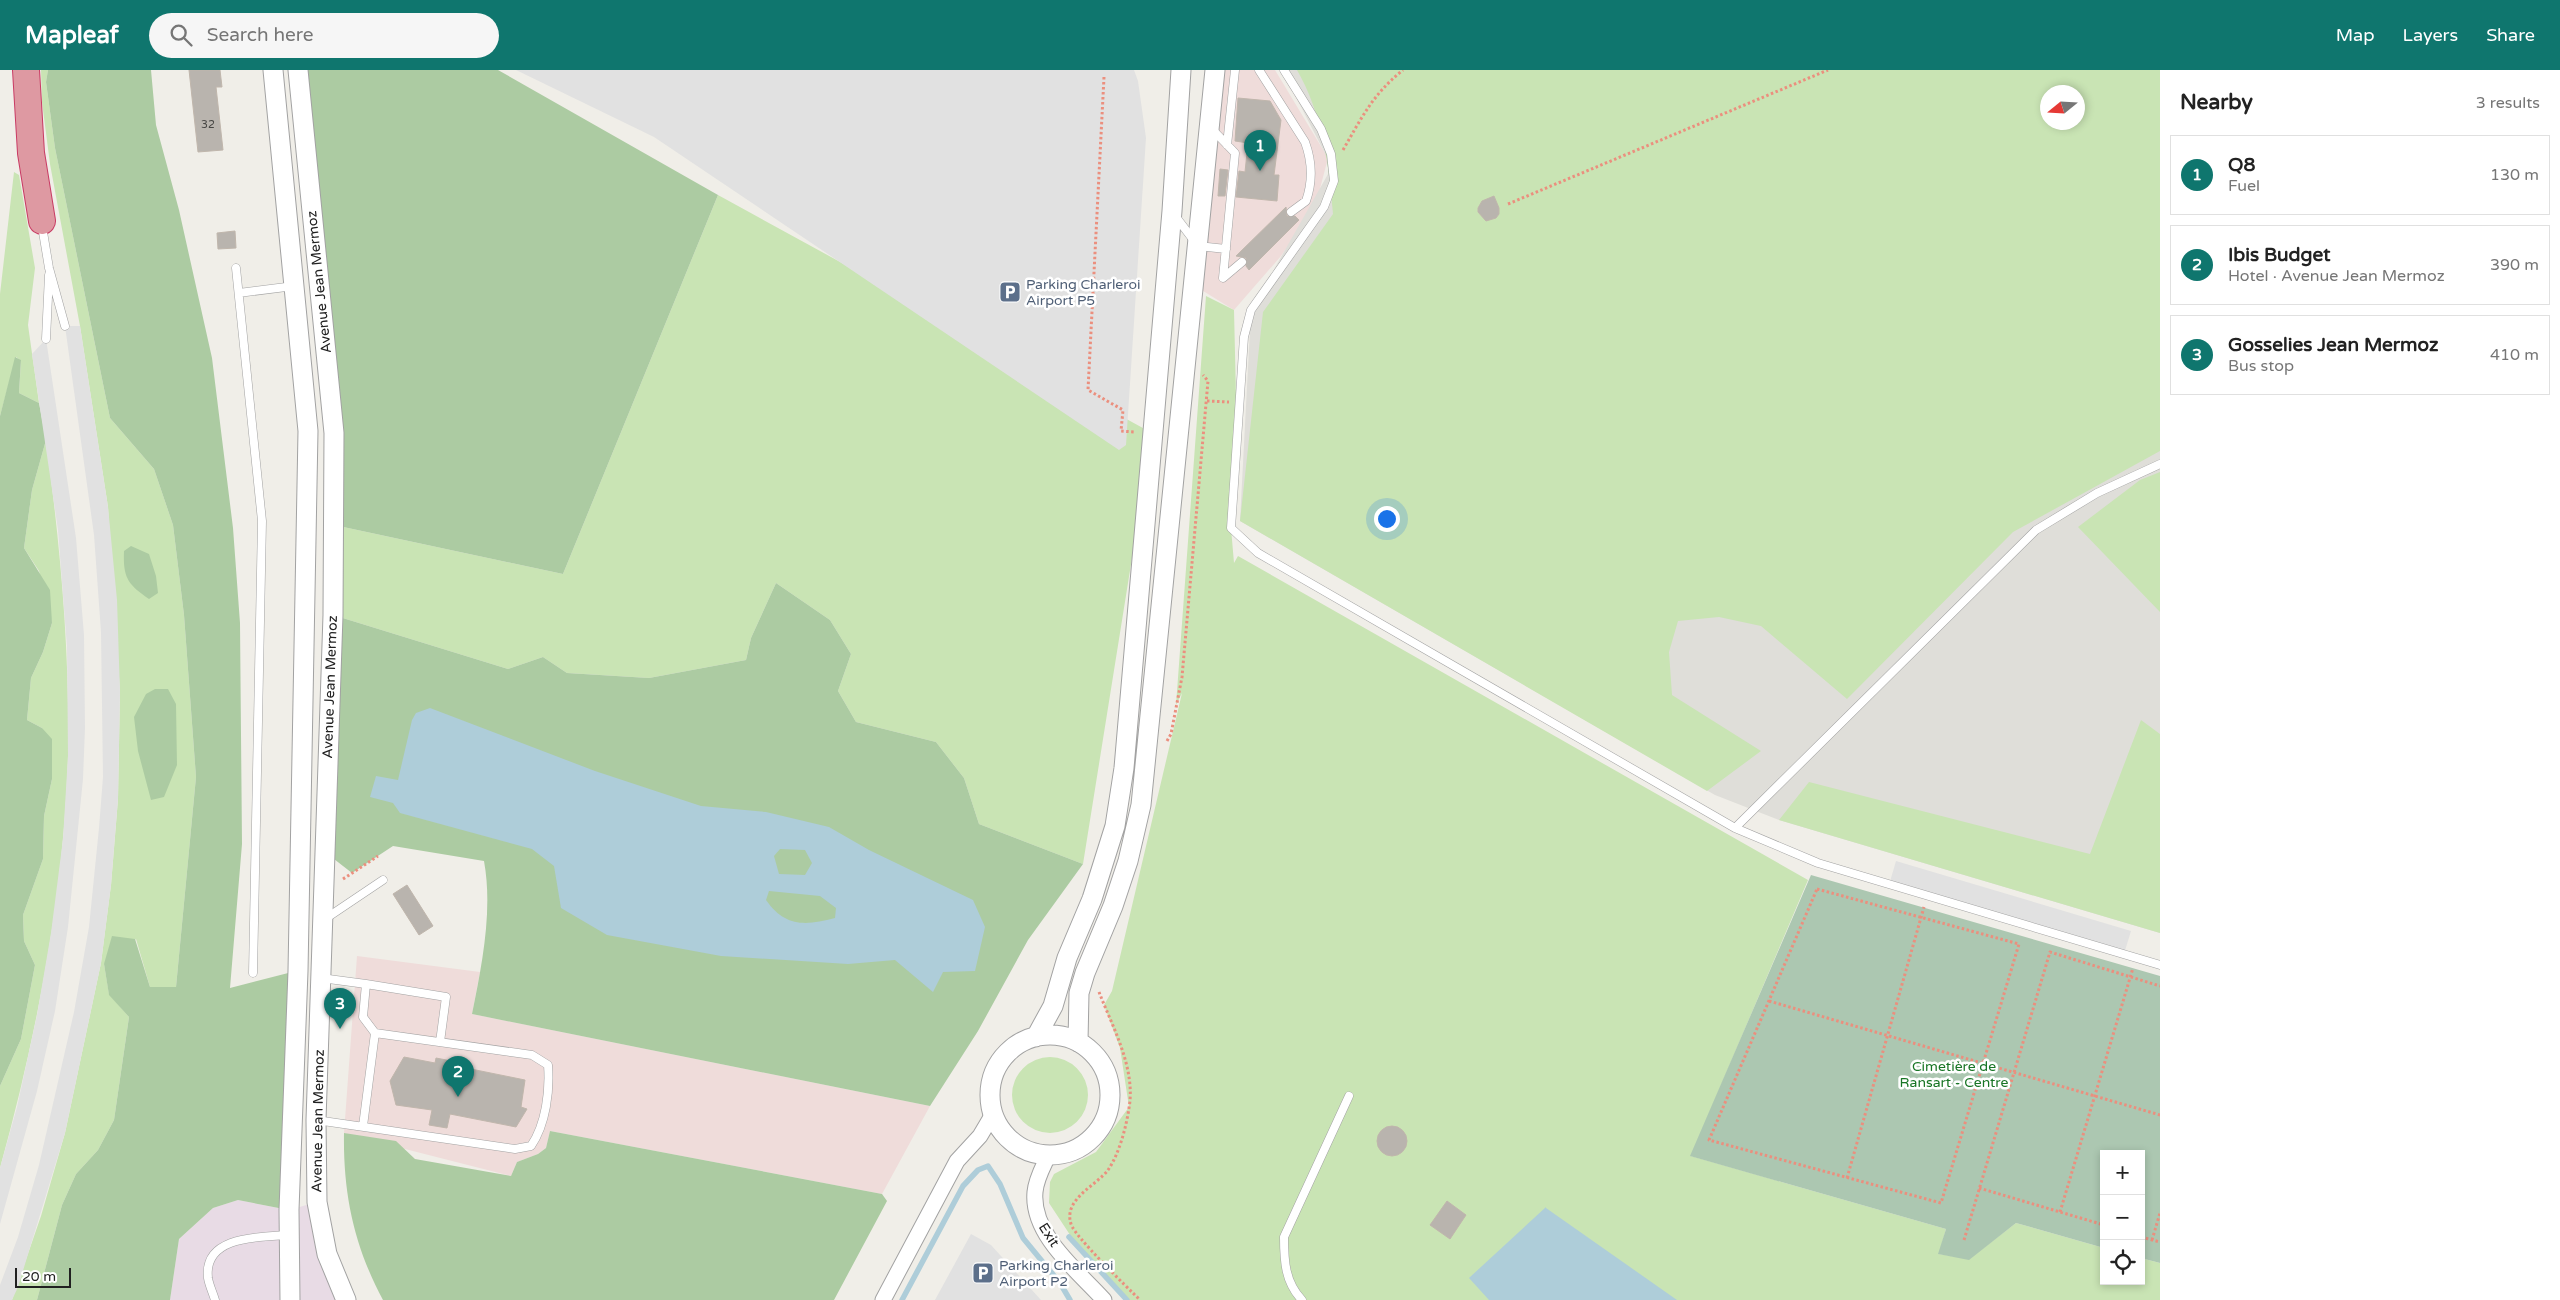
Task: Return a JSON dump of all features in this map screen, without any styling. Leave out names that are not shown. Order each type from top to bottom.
[{"type":"highway","points":[[26,70],[31,153],[42,221]]},
{"type":"street","name":"Avenue Jean Mermoz","points":[[273,70],[308,431],[298,961],[289,1235],[290,1300]]},
{"type":"street","name":"Avenue Jean Mermoz","points":[[298,70],[334,433],[333,615],[316,1120],[317,1202],[327,1254],[346,1300]]},
{"type":"street","points":[[1036,1037],[1053,1006],[1061,974],[1092,898],[1115,826],[1124,768],[1172,211],[1181,70]]},
{"type":"street","points":[[1078,1042],[1079,993],[1085,973],[1114,906],[1128,861],[1141,805],[1215,70]]},
{"type":"street","points":[[1050,1035],[1078,1042],[1102,1064],[1108,1079],[1110,1095],[1108,1111],[1097,1132],[1079,1148],[1064,1154],[1048,1156],[1030,1152],[1014,1144],[1001,1130],[993,1114],[990,1100],[991,1086],[1001,1060],[1022,1042],[1036,1037],[1050,1035]]},
{"type":"street","points":[[883,1300],[957,1161],[980,1136],[993,1114]]},
{"type":"street","name":"Exit","points":[[1048,1156],[1035,1190],[1037,1213],[1044,1229],[1059,1251],[1104,1300]]},
{"type":"street","points":[[1083,1277],[1100,1300]]},
{"type":"lane","points":[[1226,145],[1235,70]]},
{"type":"lane","points":[[1259,70],[1305,142],[1309,154],[1311,174],[1308,195],[1306,200],[1291,212]]},
{"type":"lane","points":[[1284,70],[1321,129],[1331,154],[1334,181],[1324,207],[1251,310],[1244,337],[1231,528],[1258,553],[1735,828],[1818,863],[2160,965]]},
{"type":"lane","points":[[1209,126],[1235,153],[1223,278],[1242,262]]},
{"type":"lane","points":[[1172,211],[1198,246],[1226,249]]},
{"type":"lane","points":[[42,221],[49,268],[65,326]]},
{"type":"lane","points":[[46,339],[49,268]]},
{"type":"lane","points":[[236,268],[262,521],[253,973]]},
{"type":"lane","points":[[238,293],[294,286]]},
{"type":"lane","points":[[1735,828],[2036,530],[2097,493],[2160,464]]},
{"type":"lane","points":[[323,920],[383,880]]},
{"type":"lane","points":[[321,978],[446,997],[440,1042]]},
{"type":"lane","points":[[316,1120],[515,1149],[531,1146],[540,1133],[550,1083],[548,1065],[532,1055],[375,1033],[362,1018],[366,984]]},
{"type":"lane","points":[[363,1126],[375,1033]]},
{"type":"lane","points":[[1302,1300],[1292,1289],[1284,1262],[1284,1238],[1349,1096]]},
{"type":"lane","points":[[215,1300],[208,1279],[208,1268],[214,1254],[222,1246],[241,1239],[289,1235]]},
{"type":"path","points":[[1340,154],[1373,98],[1383,86],[1403,70]]},
{"type":"path","points":[[1508,204],[1828,70]]},
{"type":"path","points":[[1104,77],[1088,390],[1123,410],[1121,431],[1152,433]]},
{"type":"path","points":[[1207,401],[1240,402]]},
{"type":"path","points":[[324,892],[378,856]]},
{"type":"path","points":[[1817,890],[2019,944],[1941,1203],[1709,1140],[1769,1001],[1817,890]]},
{"type":"path","points":[[1847,1178],[1928,896]]},
{"type":"path","points":[[1964,1240],[2050,952],[2160,986]]},
{"type":"path","points":[[2060,1212],[2136,958]]},
{"type":"path","points":[[1097,987],[1129,1073],[1129,1107],[1121,1138],[1108,1170],[1076,1201],[1072,1207],[1071,1223],[1079,1236],[1140,1300]]},
{"type":"path","points":[[1769,1001],[2160,1115]]},
{"type":"path","points":[[1979,1188],[2100,1224]]},
{"type":"path","points":[[2152,1240],[2160,1213]]},
{"type":"path","points":[[2145,1238],[2160,1242]]},
{"type":"shaded area","name":"Parking Charleroi Airport P5","points":[[516,70],[1134,70],[1138,81],[1146,138],[1126,445],[1119,450],[654,137]]},
{"type":"shaded area","points":[[1215,70],[1275,70],[1328,158],[1316,204],[1281,256],[1234,310],[1195,286]]},
{"type":"shaded area","points":[[1282,70],[2160,70],[2160,933],[1779,820],[1715,795],[1240,521],[1251,310],[1332,167]]},
{"type":"shaded area","points":[[65,326],[80,326],[108,507],[117,600],[120,692],[118,799],[111,885],[101,963],[65,1133],[18,1287],[12,1300],[0,1300],[0,1285],[18,1237],[39,1165],[74,1012],[89,927],[103,777],[101,632],[94,535]]},
{"type":"shaded area","points":[[46,339],[76,538],[84,635],[85,728],[83,779],[68,927],[55,1011],[37,1091],[0,1224],[0,1168],[17,1107],[37,1015],[51,933],[63,839],[68,756],[67,647],[58,530],[32,354]]},
{"type":"shaded area","points":[[1896,861],[2131,931],[2124,954],[1889,885]]},
{"type":"shaded area","points":[[357,956],[480,972],[472,1014],[930,1106],[882,1194],[550,1131],[546,1148],[538,1154],[517,1162],[511,1176],[405,1149],[344,1133]]},
{"type":"shaded area","points":[[238,1200],[289,1210],[317,1202],[346,1300],[170,1300],[179,1239],[213,1208]]},
{"type":"shaded area","name":"Parking Charleroi Airport P2","points":[[971,1234],[991,1245],[1041,1300],[935,1300]]},
{"type":"green space","points":[[41,70],[48,70],[46,82],[55,148],[110,418],[154,469],[173,525],[184,615],[196,777],[176,987],[150,987],[136,939],[104,964],[109,994],[129,1017],[114,1120],[98,1150],[76,1174],[62,1205],[37,1300],[12,1300],[41,1216],[65,1133],[101,963],[111,885],[118,799],[120,692],[108,507],[80,326],[50,164],[42,102]]},
{"type":"green space","points":[[48,70],[151,70],[156,125],[179,210],[212,358],[233,528],[240,623],[242,844],[230,988],[296,971],[289,1210],[238,1200],[213,1208],[179,1239],[170,1300],[37,1300],[62,1205],[76,1174],[98,1150],[114,1120],[129,1017],[109,995],[104,964],[112,936],[135,939],[150,987],[176,987],[196,777],[184,615],[173,525],[154,469],[110,418],[55,148],[46,82]]},
{"type":"green space","points":[[298,70],[498,70],[718,195],[563,574],[334,525]]},
{"type":"green space","points":[[1297,70],[2160,70],[2160,451],[2013,532],[1847,699],[1761,626],[1719,617],[1678,621],[1669,652],[1672,695],[1761,751],[1707,791],[1240,521],[1263,312],[1333,214],[1323,140],[1313,104]]},
{"type":"green space","points":[[14,172],[19,175],[35,268],[28,325],[39,403],[19,393],[21,361],[16,357],[0,416],[0,294]]},
{"type":"green space","points":[[718,195],[1152,433],[1083,864],[979,824],[964,778],[936,742],[856,722],[838,691],[851,654],[830,620],[776,583],[751,638],[746,660],[649,678],[567,673],[543,657],[508,669],[333,615],[334,525],[563,574]]},
{"type":"green space","points":[[1206,296],[1234,310],[1237,439],[1231,528],[1234,563],[1238,556],[1808,880],[1691,1156],[1946,1229],[1939,1254],[1969,1259],[2016,1223],[2100,1247],[2100,1285],[2145,1285],[2145,1259],[2160,1263],[2160,1300],[1128,1300],[1078,1247],[1049,1203],[1050,1182],[1054,1174],[1096,1152],[1129,1107],[1120,1048],[1104,1005],[1112,991],[1182,693],[1176,705]]},
{"type":"green space","points":[[15,357],[21,360],[19,393],[39,403],[46,440],[32,490],[24,548],[50,590],[52,623],[43,652],[31,678],[27,720],[42,728],[52,739],[52,779],[44,816],[43,859],[23,915],[24,941],[35,965],[21,1039],[0,1086],[0,416]]},
{"type":"green space","points":[[46,440],[56,518],[66,637],[68,756],[65,808],[54,912],[37,1015],[26,1067],[0,1168],[0,1086],[21,1039],[35,965],[24,941],[23,915],[43,859],[44,816],[52,779],[42,728],[27,720],[31,678],[43,652],[52,623],[39,571],[24,548],[32,490]]},
{"type":"green space","points":[[2160,472],[2160,612],[2078,527],[2140,480]]},
{"type":"green space","points":[[131,546],[149,554],[156,576],[158,593],[149,599],[131,584],[126,574],[124,551]]},
{"type":"green space","points":[[776,583],[830,620],[851,654],[838,691],[856,722],[936,742],[964,778],[979,824],[1083,864],[1028,940],[978,1031],[930,1106],[472,1014],[483,957],[487,918],[484,861],[393,846],[352,873],[325,852],[333,615],[508,669],[543,657],[567,673],[649,678],[746,660],[751,638]]},
{"type":"green space","points":[[155,689],[168,689],[176,704],[177,765],[164,797],[151,800],[138,751],[134,717],[146,694]]},
{"type":"green space","points":[[2141,720],[2160,734],[2160,933],[1779,820],[1809,782],[2090,854]]},
{"type":"green space","name":"Cimetière de Ransart - Centre","points":[[1811,875],[2160,976],[2160,1263],[2145,1259],[2145,1150],[2100,1150],[2100,1247],[2016,1223],[1969,1260],[1938,1254],[1946,1229],[1690,1156]]},
{"type":"green space","points":[[1050,1057],[1065,1060],[1077,1068],[1085,1080],[1088,1095],[1085,1110],[1077,1122],[1065,1130],[1050,1133],[1035,1130],[1023,1122],[1015,1110],[1012,1095],[1015,1080],[1023,1068],[1035,1060]]},
{"type":"green space","points":[[550,1131],[882,1194],[887,1201],[834,1300],[383,1300],[365,1260],[352,1219],[346,1177],[344,1133],[396,1141],[415,1159],[511,1176],[517,1162],[538,1154],[546,1148]]},
{"type":"water","points":[[430,708],[595,771],[701,806],[766,812],[829,827],[869,850],[973,900],[985,927],[975,971],[943,972],[933,992],[895,960],[848,964],[721,956],[607,935],[561,908],[554,866],[532,849],[400,813],[393,803],[370,797],[376,776],[398,780],[412,720],[416,713]],"holes":[[[780,849],[805,850],[812,863],[805,875],[779,874],[774,856]],[[769,891],[820,896],[836,908],[835,918],[805,923],[788,920],[773,909],[766,900]]]},
{"type":"water","points":[[1546,1207],[1677,1300],[1489,1300],[1469,1278]]},
{"type":"building","points":[[189,70],[220,70],[222,87],[216,87],[223,150],[198,152]]},
{"type":"building","points":[[1238,98],[1270,101],[1281,120],[1274,175],[1279,175],[1277,201],[1236,197],[1239,171],[1245,172],[1248,143],[1235,141]]},
{"type":"building","points":[[1220,169],[1228,170],[1225,196],[1218,196]]},
{"type":"building","points":[[1494,196],[1499,208],[1499,214],[1496,218],[1486,221],[1478,212],[1478,208],[1482,201]]},
{"type":"building","points":[[1286,207],[1287,216],[1295,216],[1299,220],[1249,270],[1246,266],[1246,258],[1236,256]]},
{"type":"building","points":[[235,231],[236,248],[218,249],[217,233]]},
{"type":"building","points":[[407,885],[433,926],[419,935],[393,894]]},
{"type":"building","points":[[404,1057],[435,1063],[436,1058],[467,1064],[466,1068],[525,1080],[521,1107],[527,1109],[516,1127],[450,1114],[447,1128],[429,1125],[432,1110],[396,1105],[390,1081]]},
{"type":"building","points":[[1392,1126],[1403,1130],[1407,1141],[1403,1152],[1392,1156],[1381,1152],[1377,1141],[1381,1130]]},
{"type":"building","points":[[1447,1201],[1466,1215],[1450,1239],[1430,1225]]},
{"type":"waterway","points":[[902,1300],[963,1186],[978,1170],[988,1166],[1000,1184],[1023,1238],[1060,1283],[1070,1300]]},
{"type":"waterway","points":[[1069,1237],[1127,1300]]},
{"type":"place","name":"Q8","points":[[1260,171]]},
{"type":"place","name":"Parking Charleroi Airport P5","points":[[1010,292]]},
{"type":"place","name":"Gosselies Jean Mermoz","points":[[340,1029]]},
{"type":"place","name":"Ibis Budget","points":[[458,1097]]},
{"type":"place","name":"Parking Charleroi Airport P2","points":[[983,1273]]}]
